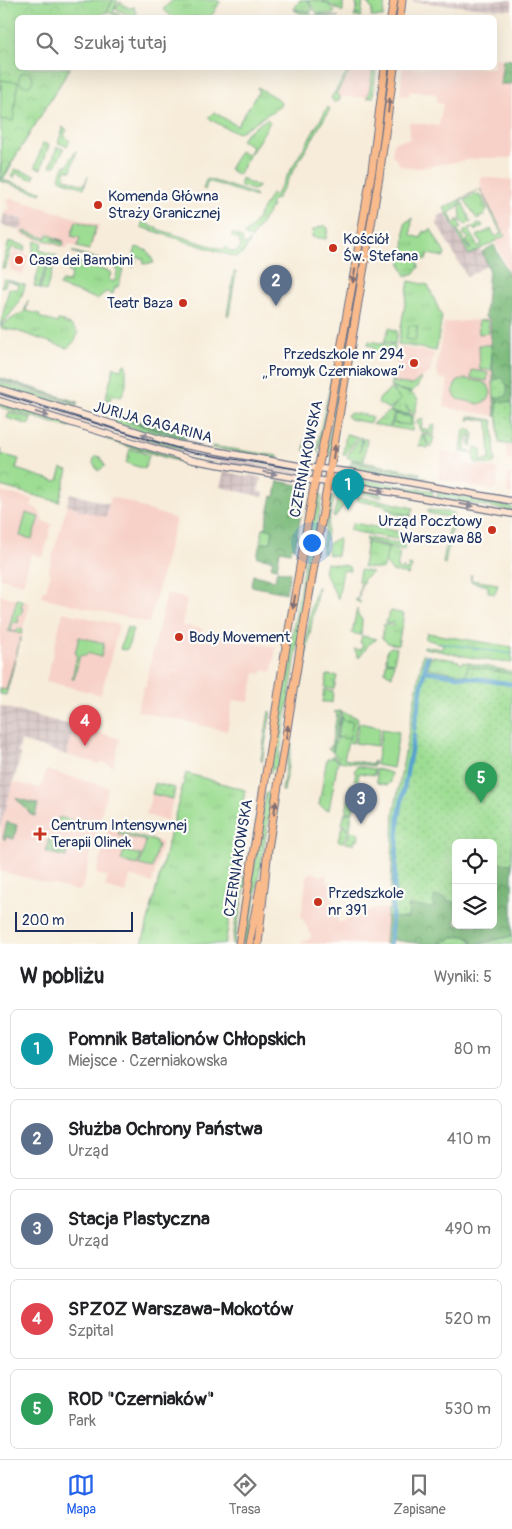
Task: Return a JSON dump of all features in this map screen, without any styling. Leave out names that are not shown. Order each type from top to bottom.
[{"type":"main road","points":[[392,15],[394,0]]},
{"type":"main road","points":[[400,15],[402,0]]},
{"type":"main road","name":"CZERNIAKOWSKA","points":[[239,944],[286,648],[315,481],[330,412],[372,170],[385,70]]},
{"type":"main road","name":"CZERNIAKOWSKA","points":[[258,944],[268,850],[292,697],[330,482],[379,177],[394,70]]},
{"type":"main road","name":"JURIJA GAGARINA","points":[[0,390],[168,442],[318,469],[512,500]]},
{"type":"main road","name":"JURIJA GAGARINA","points":[[0,401],[186,459],[512,514]]},
{"type":"main road","points":[[249,944],[268,850]]},
{"type":"shaded area","points":[[413,0],[512,0],[512,10],[413,2]]},
{"type":"shaded area","points":[[497,58],[503,59],[501,84],[512,84],[512,158],[479,158],[418,168],[401,166],[392,154],[394,142],[410,139],[409,122],[439,126],[443,104],[436,103],[437,94],[410,91],[409,96],[400,95],[403,70],[497,70]]},
{"type":"shaded area","points":[[351,70],[373,70],[368,97],[334,97]]},
{"type":"shaded area","points":[[481,177],[512,180],[512,277],[495,241],[505,235],[480,189]]},
{"type":"shaded area","points":[[11,198],[99,225],[90,251],[68,244],[67,249],[20,234],[23,220],[4,214],[6,209],[9,210],[10,205],[7,204]]},
{"type":"shaded area","points":[[445,213],[469,255],[480,249],[488,265],[467,277],[436,222],[439,220],[437,217]]},
{"type":"shaded area","points":[[4,214],[24,220],[21,230],[1,225]]},
{"type":"shaded area","name":"Casa dei Bambini","points":[[14,250],[29,255],[23,274],[10,270],[11,266],[9,265]]},
{"type":"shaded area","points":[[490,319],[495,416],[444,407],[448,380],[439,378],[436,370],[444,323]]},
{"type":"shaded area","name":"Przedszkole nr 294 „Promyk Czerniakowa”","points":[[399,347],[434,353],[430,372],[412,385],[393,382]]},
{"type":"shaded area","points":[[0,393],[192,452],[191,456],[0,396]]},
{"type":"shaded area","points":[[506,445],[512,447],[512,461],[506,459]]},
{"type":"shaded area","points":[[442,452],[463,455],[462,463],[498,469],[497,487],[495,487],[494,491],[439,479]]},
{"type":"shaded area","points":[[202,454],[302,469],[302,471],[252,464],[301,473],[301,475],[207,460],[201,458]]},
{"type":"shaded area","points":[[224,471],[261,478],[258,491],[264,493],[263,497],[220,487]]},
{"type":"shaded area","points":[[508,474],[512,474],[512,494],[507,494]]},
{"type":"shaded area","points":[[0,492],[33,499],[31,506],[40,512],[43,522],[52,524],[43,557],[31,554],[23,584],[0,578]]},
{"type":"shaded area","points":[[70,493],[109,504],[106,517],[78,510],[78,508],[67,505]]},
{"type":"shaded area","points":[[111,497],[137,504],[137,506],[176,519],[149,623],[41,597],[43,590],[46,590],[51,573],[48,572],[67,505],[105,517]]},
{"type":"shaded area","points":[[167,593],[187,599],[182,625],[202,629],[202,633],[276,647],[272,672],[263,670],[262,674],[255,673],[249,702],[233,700],[227,731],[137,711],[144,686],[146,686]]},
{"type":"shaded area","points":[[0,595],[30,603],[6,690],[0,689]]},
{"type":"shaded area","points":[[63,612],[119,625],[101,695],[46,681]]},
{"type":"shaded area","points":[[0,706],[74,726],[67,755],[21,741],[18,752],[21,755],[0,828]]},
{"type":"shaded area","points":[[74,726],[120,740],[113,767],[101,761],[100,764],[67,755]]},
{"type":"shaded area","points":[[46,770],[108,787],[82,888],[78,891],[0,871],[0,828],[13,782],[39,788],[41,787]]},
{"type":"shaded area","points":[[152,794],[173,799],[167,821],[146,815]]},
{"type":"shaded area","points":[[111,820],[121,823],[120,831],[162,842],[152,883],[130,876],[126,893],[105,887],[108,877],[96,874]]},
{"type":"shaded area","points":[[311,872],[321,876],[327,875],[326,881],[331,882],[331,892],[339,923],[377,908],[385,909],[388,912],[385,944],[299,944],[312,937],[301,916],[307,875]]},
{"type":"green space","points":[[0,0],[113,0],[106,13],[104,12],[102,15],[15,15],[15,70],[69,70],[1,180]]},
{"type":"green space","points":[[113,0],[118,1],[113,12],[120,15],[107,12]]},
{"type":"green space","points":[[173,0],[216,0],[220,2],[212,15],[170,15],[163,9]]},
{"type":"green space","points":[[300,0],[307,0],[313,10],[311,12],[294,9]]},
{"type":"green space","points":[[308,0],[323,2],[335,11],[333,14],[317,13]]},
{"type":"green space","points":[[321,0],[343,0],[343,12]]},
{"type":"green space","points":[[356,0],[363,0],[361,15],[355,15],[359,14],[355,13],[357,6],[359,7],[356,5]]},
{"type":"green space","points":[[377,0],[385,0],[383,15],[371,15],[372,9],[367,3],[376,3]]},
{"type":"green space","points":[[120,2],[129,8],[135,7],[134,9],[137,14],[130,15],[115,9]]},
{"type":"green space","points":[[294,10],[310,13],[312,15],[303,15]]},
{"type":"green space","points":[[503,59],[512,60],[512,84],[500,84]]},
{"type":"green space","points":[[69,70],[3,180],[42,192],[41,194],[0,181],[0,165]]},
{"type":"green space","points":[[349,70],[351,70],[336,94],[340,99],[335,103],[331,98]]},
{"type":"green space","points":[[373,70],[376,70],[373,97],[367,98]]},
{"type":"green space","points":[[26,72],[31,74],[33,79],[31,84],[26,86],[21,84],[19,79],[21,74]]},
{"type":"green space","points":[[1,80],[18,82],[13,121],[0,119]]},
{"type":"green space","points":[[258,87],[279,100],[281,104],[279,107],[238,133],[208,118],[214,112],[237,126],[259,91]]},
{"type":"green space","points":[[328,107],[330,109],[276,200],[274,199],[270,205],[272,206],[252,239],[244,235],[254,224],[271,194],[275,196]]},
{"type":"green space","points":[[267,119],[270,122],[252,152],[250,151],[252,146],[241,140],[247,132]]},
{"type":"green space","points":[[62,127],[67,130],[64,135],[70,141],[67,146],[58,143]]},
{"type":"green space","points":[[43,143],[49,145],[41,169],[35,167]]},
{"type":"green space","points":[[57,147],[64,149],[55,166],[50,167]]},
{"type":"green space","points":[[77,150],[71,171],[66,169],[64,178],[84,185],[88,176],[84,188],[61,180],[59,177],[65,165],[68,165]]},
{"type":"green space","points":[[240,151],[247,155],[249,152],[251,153],[238,175],[229,169]]},
{"type":"green space","points":[[14,169],[35,175],[34,178],[31,179],[16,173],[14,178],[11,177]]},
{"type":"green space","points":[[242,178],[259,187],[253,190],[241,186],[240,181]]},
{"type":"green space","points":[[209,179],[254,194],[256,197],[208,181],[205,190],[203,189],[206,180]]},
{"type":"green space","points":[[480,189],[505,236],[469,255],[444,208],[478,190],[461,200],[458,207],[449,213],[454,224],[457,222],[456,220],[459,220],[461,228],[457,230],[458,233],[460,233],[470,250],[466,241],[469,239],[466,235],[464,236],[464,231],[468,229],[478,247],[482,244],[477,236],[491,229],[496,237],[501,233]]},
{"type":"green space","points":[[374,194],[330,456],[326,455],[370,198]]},
{"type":"green space","points":[[476,194],[481,196],[487,209],[484,215],[477,219],[465,200]]},
{"type":"green space","points":[[462,202],[471,222],[466,225],[461,221],[460,206]]},
{"type":"green space","points":[[412,218],[411,235],[421,238],[423,231],[426,232],[431,229],[445,254],[444,257],[428,254],[426,260],[420,258],[418,260],[419,267],[414,274],[406,276],[401,265],[401,257],[404,255],[405,223]]},
{"type":"green space","points":[[76,221],[96,227],[89,250],[77,247],[80,238],[71,236]]},
{"type":"green space","points":[[143,221],[152,227],[157,227],[157,229],[224,250],[225,247],[232,252],[238,251],[241,246],[238,239],[231,236],[233,233],[243,239],[242,243],[246,245],[250,242],[242,254],[235,257],[141,227]]},
{"type":"green space","points":[[481,223],[483,226],[475,228],[477,230],[475,231],[472,227]]},
{"type":"green space","points":[[324,225],[328,228],[326,239],[312,237],[313,230]]},
{"type":"green space","points":[[24,231],[46,238],[48,234],[64,241],[52,239],[64,243],[63,246],[23,233]]},
{"type":"green space","points":[[9,241],[26,246],[24,251],[12,247],[5,269],[2,268]]},
{"type":"green space","points":[[35,241],[42,243],[40,250],[57,256],[46,291],[40,289],[50,259],[32,253]]},
{"type":"green space","points":[[494,245],[512,281],[512,403],[508,402],[503,417],[495,416],[490,319],[485,317],[489,269],[482,252]]},
{"type":"green space","points":[[136,247],[148,251],[154,263],[143,264],[144,259],[137,257],[134,267],[131,266]]},
{"type":"green space","points":[[72,252],[124,267],[118,287],[115,287],[113,294],[106,292],[97,299],[59,286],[62,281],[69,282],[72,273],[68,272],[73,261],[111,272],[109,280],[114,282],[118,270],[116,267]]},
{"type":"green space","points":[[42,258],[48,260],[39,288],[34,286]]},
{"type":"green space","points":[[234,272],[236,272],[229,315],[227,315]]},
{"type":"green space","points":[[4,279],[25,286],[19,303],[0,327],[9,288],[17,290],[19,285],[7,281],[5,286],[1,287]]},
{"type":"green space","points":[[409,281],[428,285],[442,317],[436,351],[398,344]]},
{"type":"green space","points":[[28,300],[26,311],[40,314],[39,317],[57,323],[58,320],[71,325],[78,333],[75,341],[67,348],[17,331],[1,328],[6,322],[24,312]]},
{"type":"green space","points":[[488,320],[489,333],[479,334],[478,321]]},
{"type":"green space","points":[[409,325],[418,327],[415,341],[406,339]]},
{"type":"green space","points":[[389,328],[397,331],[395,344],[384,342]]},
{"type":"green space","points":[[369,341],[395,346],[393,360],[391,354],[374,352],[374,347],[368,345]]},
{"type":"green space","points":[[479,345],[491,345],[492,370],[480,370]]},
{"type":"green space","points":[[124,364],[126,365],[126,386],[121,397],[112,395],[110,400],[105,400],[114,367],[121,369]]},
{"type":"green space","points":[[332,370],[334,371],[318,453],[316,450]]},
{"type":"green space","points":[[472,370],[488,373],[487,381],[471,378]]},
{"type":"green space","points":[[392,376],[394,377],[393,382],[412,385],[421,378],[418,386],[411,392],[390,387]]},
{"type":"green space","points":[[0,378],[78,402],[77,404],[0,380]]},
{"type":"green space","points":[[503,378],[507,386],[507,396],[494,398],[493,380]]},
{"type":"green space","points":[[466,379],[488,385],[491,393],[488,400],[479,404],[458,399],[454,393],[454,388],[458,381]]},
{"type":"green space","points":[[0,382],[76,406],[75,411],[0,386]]},
{"type":"green space","points":[[391,388],[411,393],[418,399],[414,415],[405,405],[411,415],[389,411],[401,400],[389,409],[378,403],[380,398],[390,389],[400,399]]},
{"type":"green space","points":[[497,401],[512,403],[512,445],[499,443]]},
{"type":"green space","points":[[0,403],[70,425],[70,428],[0,407]]},
{"type":"green space","points":[[9,412],[31,418],[29,425],[7,418]]},
{"type":"green space","points":[[388,412],[394,413],[389,427],[372,424]]},
{"type":"green space","points":[[351,413],[371,416],[370,423],[349,419],[347,415]]},
{"type":"green space","points":[[395,413],[414,416],[412,431],[390,427],[393,423],[410,425],[411,417]]},
{"type":"green space","points":[[118,414],[186,436],[186,439],[116,417]]},
{"type":"green space","points":[[395,414],[411,417],[410,425],[393,423]]},
{"type":"green space","points":[[78,416],[184,448],[183,450]]},
{"type":"green space","points":[[469,416],[492,420],[493,422],[495,461],[492,465],[476,463],[474,454],[472,454],[475,447],[481,449],[481,461],[490,460],[488,421],[470,418],[470,421],[468,420]]},
{"type":"green space","points":[[116,418],[186,440],[185,444],[114,423]]},
{"type":"green space","points":[[154,419],[185,429],[187,426],[195,428],[191,436],[153,424]]},
{"type":"green space","points":[[418,419],[423,419],[421,428],[430,430],[431,424],[435,425],[434,435],[421,432],[417,423]]},
{"type":"green space","points":[[464,429],[473,431],[472,433],[474,434],[472,447],[469,442],[473,439],[469,438],[471,435],[468,434],[467,442],[465,442],[465,450],[471,451],[471,453],[461,452]]},
{"type":"green space","points":[[307,434],[310,435],[311,442],[314,444],[313,451],[311,452],[304,450]]},
{"type":"green space","points":[[346,434],[358,437],[344,456],[343,454]]},
{"type":"green space","points":[[422,434],[434,437],[431,448],[423,435],[429,448],[419,446]]},
{"type":"green space","points":[[108,437],[181,459],[180,462],[107,440]]},
{"type":"green space","points":[[360,437],[362,438],[360,452],[363,439],[367,439],[364,461],[348,458],[347,456]]},
{"type":"green space","points":[[212,446],[278,456],[278,459],[212,448]]},
{"type":"green space","points":[[0,449],[2,450],[1,454],[19,459],[16,469],[55,481],[58,480],[62,468],[68,470],[59,502],[0,486]]},
{"type":"green space","points":[[130,449],[149,455],[145,469],[126,463]]},
{"type":"green space","points":[[100,457],[105,466],[98,471],[93,463],[94,458]]},
{"type":"green space","points":[[352,460],[420,473],[420,475],[351,462]]},
{"type":"green space","points":[[350,464],[427,478],[420,480],[350,468]]},
{"type":"green space","points":[[348,477],[433,491],[432,497],[347,482]]},
{"type":"green space","points":[[278,481],[299,485],[305,491],[295,548],[291,547],[290,552],[280,550],[277,568],[271,567],[273,560],[257,557],[260,544],[271,542],[273,530],[265,528],[272,496],[275,497]]},
{"type":"green space","points":[[346,488],[382,495],[381,497],[346,490]]},
{"type":"green space","points":[[438,492],[512,507],[512,511],[437,497]]},
{"type":"green space","points":[[316,494],[322,495],[278,765],[270,773],[278,719]]},
{"type":"green space","points":[[342,494],[384,501],[406,514],[411,514],[411,517],[394,514],[380,502],[381,505],[358,501],[357,497]]},
{"type":"green space","points":[[331,496],[334,498],[324,554],[322,553],[322,545]]},
{"type":"green space","points":[[338,498],[343,506],[333,517]]},
{"type":"green space","points":[[384,501],[413,508],[411,514],[403,514],[396,511]]},
{"type":"green space","points":[[428,510],[454,513],[453,518],[428,513]]},
{"type":"green space","points":[[26,513],[39,517],[32,539],[20,536]]},
{"type":"green space","points":[[450,520],[453,520],[445,564],[443,563]]},
{"type":"green space","points":[[353,523],[407,533],[407,537],[404,541],[356,532],[350,530]]},
{"type":"green space","points":[[263,529],[273,530],[271,542],[260,544]]},
{"type":"green space","points":[[338,538],[337,556],[327,554],[329,543]]},
{"type":"green space","points":[[367,538],[405,544],[404,550],[365,540]]},
{"type":"green space","points":[[367,541],[388,547],[384,568],[363,567]]},
{"type":"green space","points":[[388,547],[400,552],[397,569],[402,570],[403,567],[404,570],[408,570],[409,565],[412,566],[408,575],[392,571],[385,562]]},
{"type":"green space","points":[[326,563],[348,566],[350,568],[350,571],[343,570],[338,599],[324,571]]},
{"type":"green space","points":[[277,570],[290,573],[286,593],[251,586],[253,575],[275,580]]},
{"type":"green space","points":[[360,570],[372,572],[363,579],[364,582],[361,585],[358,601],[360,603],[355,600],[358,599],[361,582],[358,581]]},
{"type":"green space","points":[[471,580],[498,584],[495,594],[488,592],[488,586],[471,582]]},
{"type":"green space","points":[[317,587],[301,686],[299,686],[311,608]]},
{"type":"green space","points":[[17,599],[24,601],[20,607],[23,608],[20,616],[18,615],[17,618],[19,619],[18,623],[13,622],[11,631],[16,632],[19,628],[23,630],[22,634],[8,631]]},
{"type":"green space","points":[[357,609],[357,613],[362,620],[361,635],[352,633]]},
{"type":"green space","points":[[391,611],[404,614],[398,645],[388,643],[382,638],[384,624],[391,627],[394,625],[392,622],[390,624],[385,622]]},
{"type":"green space","points":[[127,627],[133,629],[128,648],[125,650],[120,649]]},
{"type":"green space","points":[[427,633],[512,647],[512,663],[490,661],[424,648],[424,646],[442,649],[443,644],[425,639]]},
{"type":"green space","points":[[362,636],[377,639],[369,644],[359,658],[354,649],[361,650],[363,644],[360,643]]},
{"type":"green space","points":[[21,637],[6,695],[0,694],[0,689],[6,690]]},
{"type":"green space","points":[[79,637],[104,643],[101,657],[87,653],[86,656],[80,655],[74,679],[72,679],[77,654],[75,653]]},
{"type":"green space","points":[[391,647],[397,648],[394,662],[386,661],[387,650]]},
{"type":"green space","points":[[423,654],[430,656],[428,668],[466,675],[468,666],[512,674],[512,864],[497,862],[497,839],[452,839],[452,902],[447,901],[446,898],[434,896],[433,908],[409,905],[408,918],[387,917],[388,909],[390,909],[394,813]]},
{"type":"green space","points":[[430,656],[433,659],[433,656],[459,661],[462,664],[463,662],[510,671],[512,674],[468,666],[466,675],[428,668]]},
{"type":"green space","points":[[386,662],[394,663],[392,676],[385,672]]},
{"type":"green space","points":[[327,675],[337,676],[334,689],[325,688]]},
{"type":"green space","points":[[324,690],[333,691],[332,703],[322,702]]},
{"type":"green space","points":[[269,711],[271,712],[262,762],[261,759]]},
{"type":"green space","points":[[339,711],[332,752],[328,748],[331,747],[337,714],[334,712]]},
{"type":"green space","points":[[340,711],[358,718],[353,743],[348,742],[344,759],[373,764],[374,761],[374,766],[339,761],[333,753],[335,742],[339,737],[349,739],[352,722],[341,720],[338,738],[336,739],[341,716],[343,719]]},
{"type":"green space","points":[[341,720],[353,722],[349,739],[337,737]]},
{"type":"green space","points":[[359,723],[380,727],[377,746],[355,743]]},
{"type":"green space","points":[[382,729],[399,732],[393,768],[376,765]]},
{"type":"green space","points":[[290,742],[292,743],[284,791],[282,791]]},
{"type":"green space","points":[[332,755],[338,761],[329,810],[319,805],[327,758],[332,758]]},
{"type":"green space","points":[[357,766],[374,769],[375,775],[359,773],[358,781],[354,780],[356,773],[354,772]]},
{"type":"green space","points":[[376,769],[391,773],[390,783],[387,785],[377,783]]},
{"type":"green space","points":[[186,773],[245,790],[242,808],[248,819],[225,944],[142,944]]},
{"type":"green space","points":[[155,783],[175,788],[173,799],[152,794]]},
{"type":"green space","points":[[357,783],[353,812],[346,812],[351,784]]},
{"type":"green space","points":[[266,793],[273,795],[247,944],[242,944]]},
{"type":"green space","points":[[15,798],[38,804],[35,816],[31,815]]},
{"type":"green space","points":[[345,813],[352,813],[350,829],[342,824]]},
{"type":"green space","points":[[59,817],[78,822],[77,826],[58,825]]},
{"type":"green space","points":[[7,822],[17,825],[14,839],[6,837],[5,840],[3,838]]},
{"type":"green space","points":[[342,826],[350,830],[343,842],[338,841]]},
{"type":"green space","points":[[351,831],[359,833],[358,840],[355,839],[354,844],[345,843]]},
{"type":"green space","points":[[119,832],[156,841],[158,845],[152,868],[140,865],[146,841],[118,834]]},
{"type":"green space","points":[[49,838],[57,840],[57,843],[61,845],[63,842],[69,843],[66,857],[45,852]]},
{"type":"green space","points":[[124,851],[141,855],[138,865],[121,861]]},
{"type":"green space","points":[[497,862],[512,864],[512,936],[477,944],[474,944],[468,937],[462,936],[435,944],[392,940],[391,944],[385,944],[387,917],[408,918],[409,905],[433,896],[447,898],[447,901],[452,902],[452,929],[497,929]]},
{"type":"green space","points":[[243,876],[246,880],[234,944],[232,944]]},
{"type":"green space","points":[[463,935],[474,944],[438,944],[446,940]]},
{"type":"green space","points":[[512,936],[512,944],[477,944]]},
{"type":"waterway","points":[[440,643],[512,654]]},
{"type":"waterway","points":[[414,729],[427,657]]},
{"type":"waterway","points":[[425,671],[512,684]]},
{"type":"waterway","points":[[390,944],[399,816],[414,734]]},
{"type":"tram line","points":[[0,394],[189,452],[302,470]]},
{"type":"place","name":"Komenda Główna Straży Granicznej","points":[[98,205]]},
{"type":"place","name":"Kościół Św. Stefana","points":[[333,248]]},
{"type":"place","name":"Casa dei Bambini","points":[[19,260]]},
{"type":"place","name":"Teatr Baza","points":[[183,303]]},
{"type":"place","name":"Służba Ochrony Państwa","points":[[276,306]]},
{"type":"place","name":"Przedszkole nr 294 „Promyk Czerniakowa”","points":[[414,363]]},
{"type":"place","name":"Pomnik Batalionów Chłopskich","points":[[348,510]]},
{"type":"place","name":"Urząd Pocztowy Warszawa 88","points":[[492,530]]},
{"type":"place","name":"Body Movement","points":[[179,637]]},
{"type":"place","name":"SPZOZ Warszawa-Mokotów","points":[[85,746]]},
{"type":"place","name":"ROD \"Czerniaków\"","points":[[481,803]]},
{"type":"place","name":"Stacja Plastyczna","points":[[361,824]]},
{"type":"place","name":"Centrum Intensywnej Terapii Olinek","points":[[40,834]]},
{"type":"place","name":"Przedszkole nr 391","points":[[318,902]]}]
